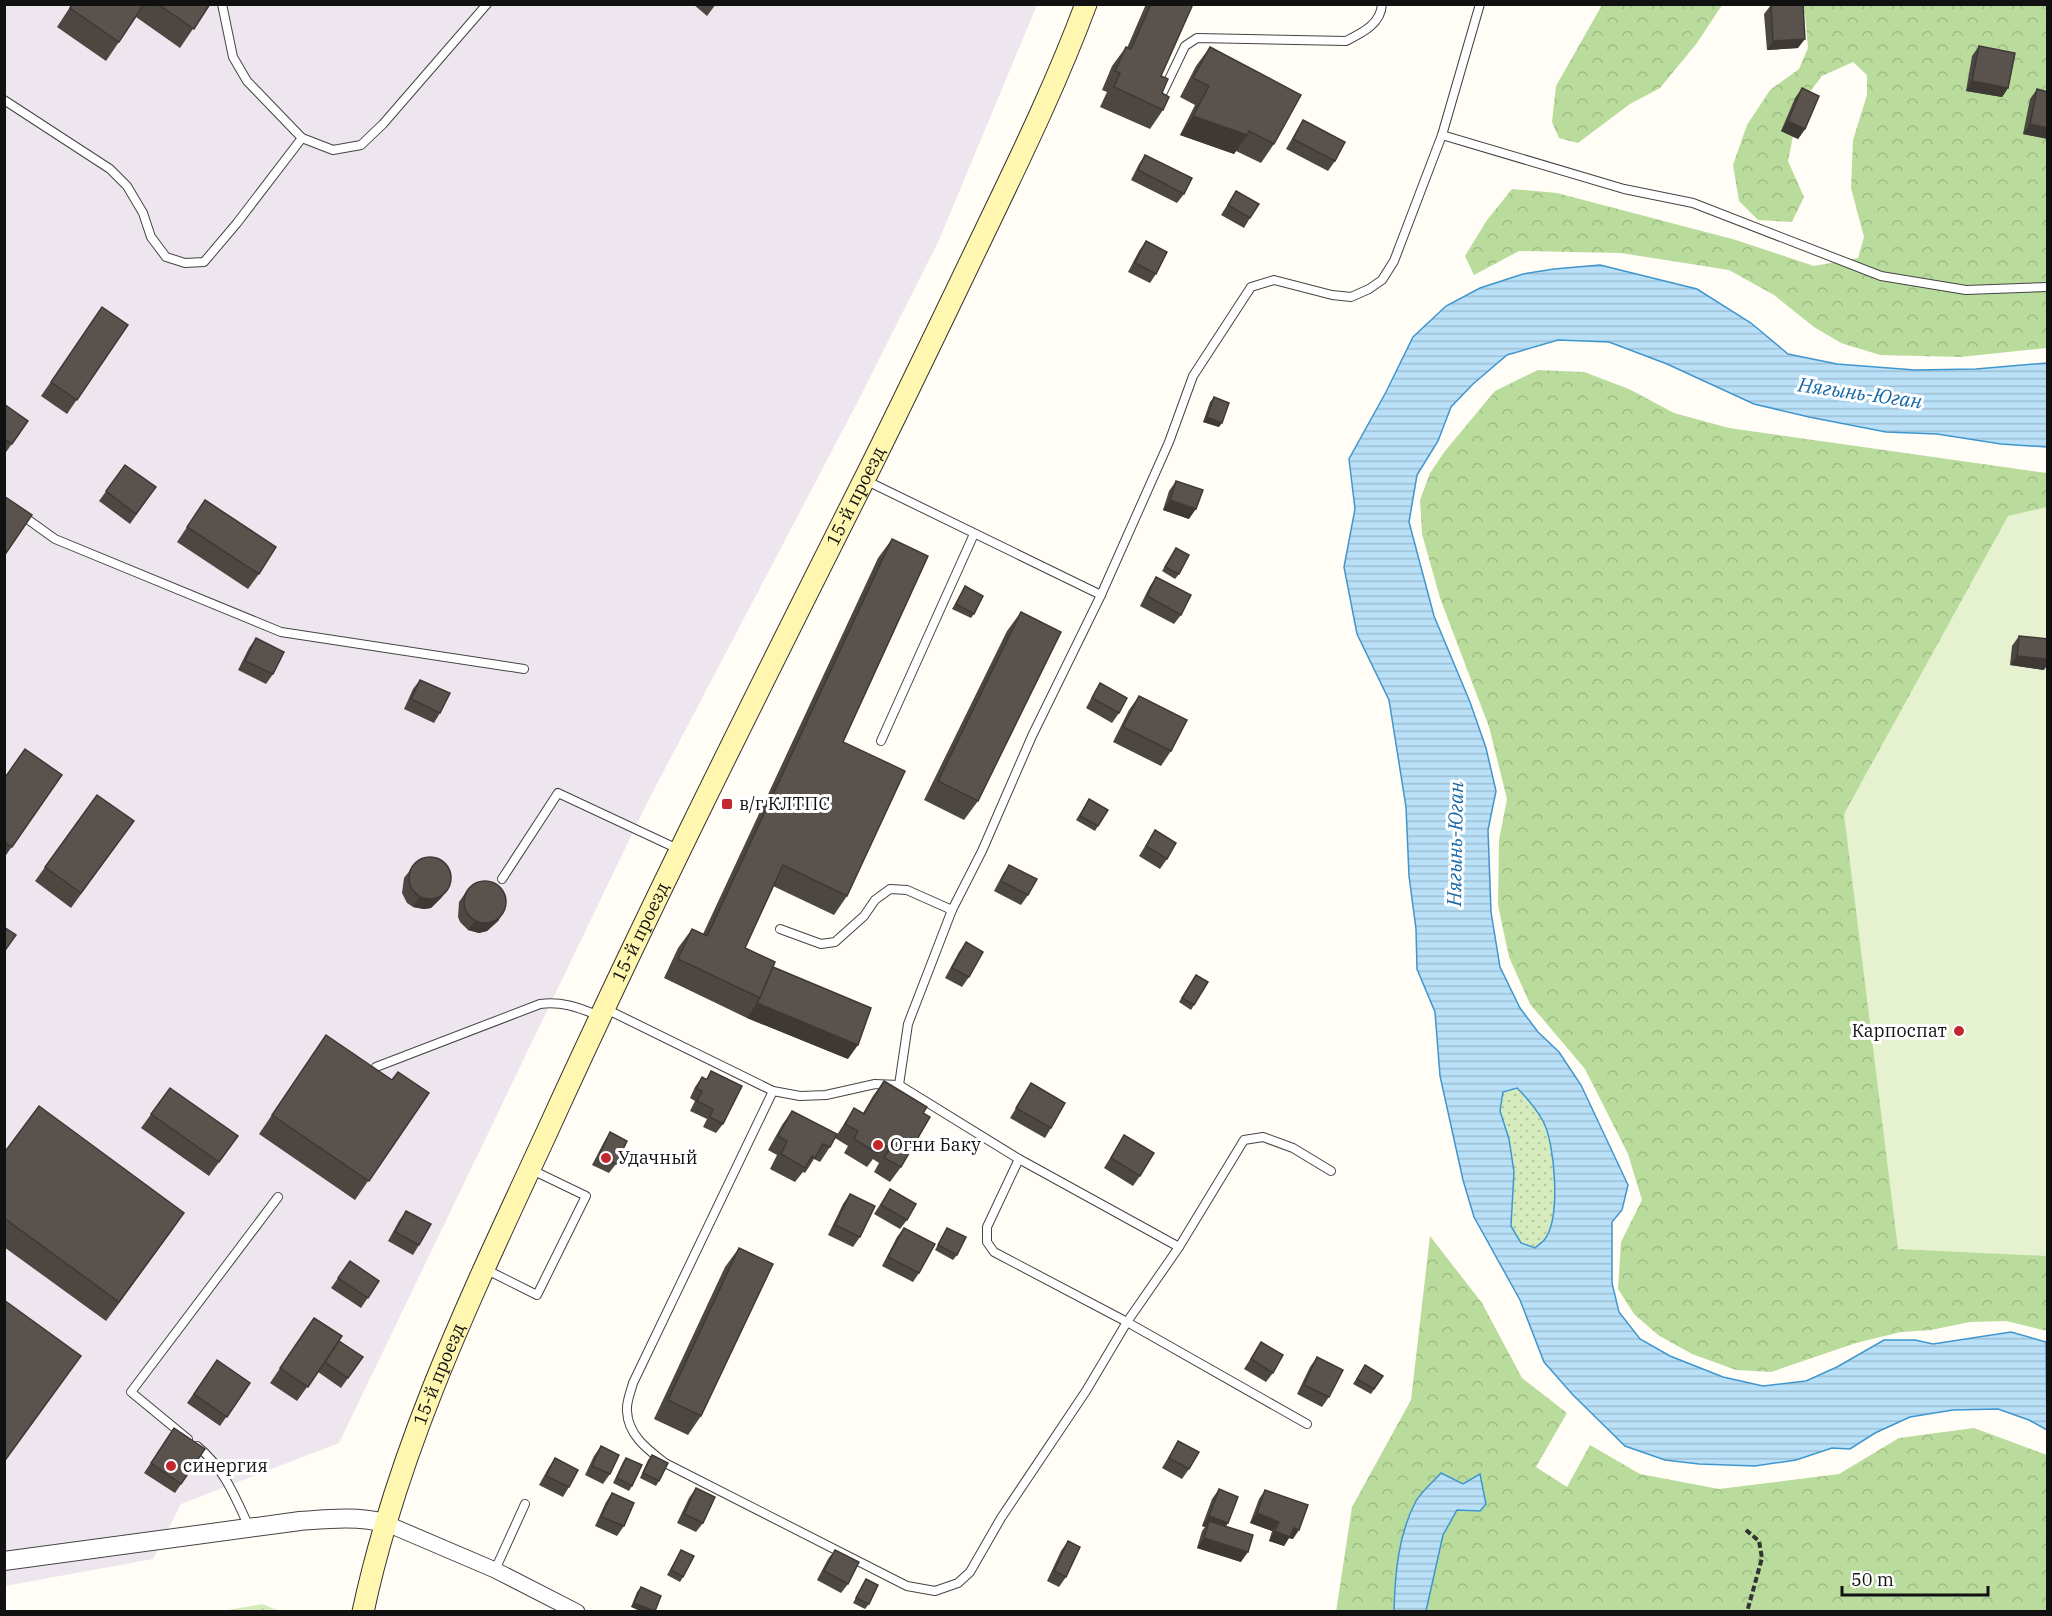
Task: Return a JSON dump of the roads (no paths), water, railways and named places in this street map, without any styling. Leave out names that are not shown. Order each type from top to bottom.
[{"type":"main road","name":"15-й проезд","points":[[363,1611],[385,1523],[400,1475],[420,1420],[484,1268],[602,1012],[1037,122],[1068,53],[1086,4]]},
{"type":"street","points":[[4,1561],[249,1527],[344,1517],[368,1519],[385,1523],[495,1570],[577,1611]]},
{"type":"lane","points":[[222,4],[233,57],[247,81],[302,138],[333,150],[361,145],[383,124],[487,4]]},
{"type":"lane","points":[[1162,94],[1185,46],[1197,38],[1346,41],[1368,30],[1382,12],[1382,4]]},
{"type":"lane","points":[[899,1085],[908,1024],[952,910],[982,851],[1032,736],[1101,596],[1169,442],[1193,376],[1251,287],[1274,280],[1332,295],[1351,297],[1382,280],[1394,261],[1442,135],[1480,4]]},
{"type":"lane","points":[[4,100],[110,169],[127,186],[143,213],[151,237],[166,257],[185,263],[204,262],[302,138]]},
{"type":"lane","points":[[1442,135],[1624,189],[1694,203],[1881,276],[1966,291],[2048,287]]},
{"type":"lane","points":[[864,480],[1101,596]]},
{"type":"lane","points":[[13,508],[55,539],[281,632],[524,669]]},
{"type":"lane","points":[[881,741],[974,534]]},
{"type":"lane","points":[[502,879],[558,793],[681,850]]},
{"type":"lane","points":[[780,929],[821,944],[835,942],[864,916],[875,900],[890,889],[907,890],[952,910]]},
{"type":"lane","points":[[376,1067],[540,1004],[573,1005],[602,1012],[773,1091],[800,1095],[826,1095],[875,1084],[899,1085],[1019,1159],[1179,1247]]},
{"type":"lane","points":[[773,1091],[633,1383],[626,1409],[630,1428],[642,1445],[665,1463],[907,1586],[935,1591],[958,1583],[970,1572],[1001,1518],[1086,1391],[1127,1322],[1179,1247],[1244,1140],[1263,1137],[1293,1148],[1331,1171]]},
{"type":"lane","points":[[1019,1159],[987,1227],[987,1242],[994,1252],[1127,1322],[1307,1424]]},
{"type":"lane","points":[[484,1268],[537,1295],[586,1196],[530,1168]]},
{"type":"lane","points":[[249,1527],[227,1480],[209,1456],[131,1392],[278,1197]]},
{"type":"lane","points":[[495,1570],[525,1504]]},
{"type":"water","name":"Нягынь-Юган","points":[[1600,265],[1697,289],[1751,323],[1788,354],[1837,364],[1915,370],[1976,369],[2047,363],[2047,447],[2001,444],[1937,434],[1886,432],[1809,417],[1754,404],[1667,364],[1609,342],[1558,340],[1507,355],[1473,384],[1451,407],[1438,441],[1417,475],[1409,522],[1434,616],[1470,702],[1486,748],[1496,791],[1488,830],[1491,912],[1500,967],[1520,1008],[1538,1032],[1559,1052],[1581,1085],[1628,1185],[1622,1210],[1612,1222],[1612,1283],[1619,1312],[1640,1339],[1670,1356],[1723,1377],[1763,1386],[1806,1381],[1837,1367],[1884,1340],[1915,1340],[1933,1344],[2011,1332],[2046,1342],[2047,1430],[2029,1420],[1998,1409],[1953,1410],[1910,1417],[1875,1433],[1850,1449],[1832,1448],[1796,1460],[1755,1466],[1665,1460],[1625,1446],[1573,1395],[1544,1362],[1520,1300],[1474,1217],[1463,1180],[1440,1076],[1435,1012],[1417,969],[1406,807],[1389,700],[1357,634],[1344,567],[1355,509],[1349,459],[1413,337],[1446,306],[1480,288],[1523,274]],"holes":[[[1517,1088],[1543,1121],[1551,1146],[1553,1162],[1555,1198],[1550,1229],[1545,1239],[1535,1248],[1521,1243],[1511,1226],[1514,1172],[1509,1139],[1500,1111],[1503,1092]]]},
{"type":"water","points":[[1441,1473],[1463,1484],[1480,1474],[1486,1504],[1480,1511],[1457,1510],[1443,1535],[1426,1611],[1394,1611],[1397,1569],[1405,1527],[1416,1501]]},
{"type":"place","name":"в/г КЛТПС","points":[[727,804]]},
{"type":"place","name":"Карпоспат","points":[[1959,1031]]},
{"type":"place","name":"Огни Баку","points":[[878,1145]]},
{"type":"place","name":"Удачный","points":[[606,1158]]},
{"type":"place","name":"синергия","points":[[171,1466]]}]
